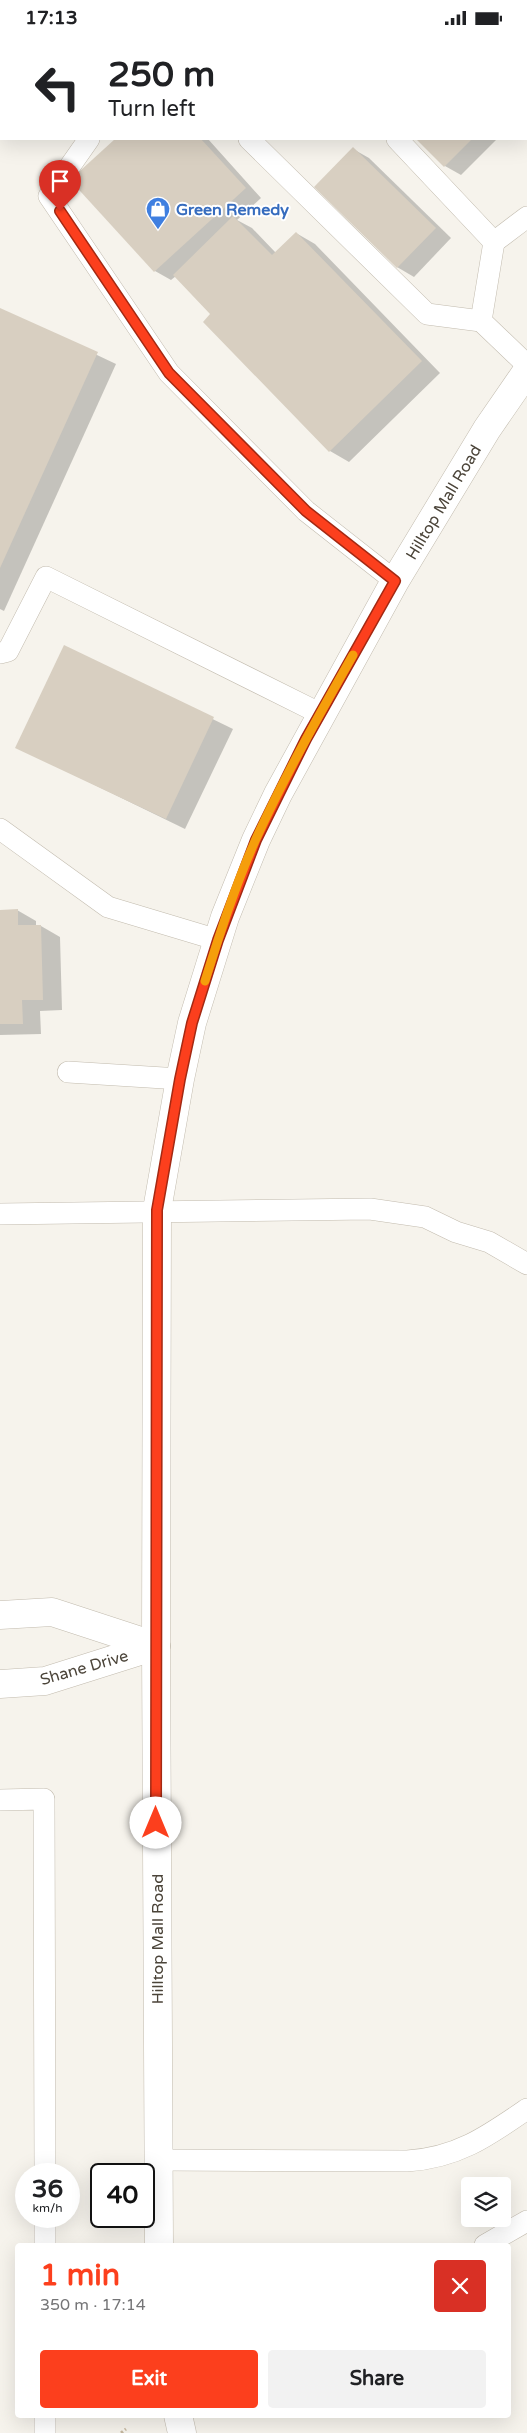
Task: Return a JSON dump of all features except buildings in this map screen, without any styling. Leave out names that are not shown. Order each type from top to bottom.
[{"type":"street","name":"Hilltop Mall Road","points":[[159,2243],[156,1646],[157,1210],[180,1079],[192,1023],[218,940],[256,840],[321,714],[395,581],[483,437],[527,371]]},
{"type":"street","name":"Shane Drive","points":[[0,1615],[52,1612],[156,1646]]},
{"type":"street","name":"Shane Drive","points":[[0,1684],[45,1681],[156,1646]]},
{"type":"street","points":[[179,2418],[182,2433]]},
{"type":"lane","points":[[88,140],[49,196],[169,373],[306,511],[395,581]]},
{"type":"lane","points":[[253,140],[427,314],[480,321],[527,365]]},
{"type":"lane","points":[[398,140],[494,242]]},
{"type":"lane","points":[[480,321],[494,242],[527,217]]},
{"type":"lane","points":[[0,653],[8,651],[46,577],[321,714]]},
{"type":"lane","points":[[0,829],[108,907],[218,940]]},
{"type":"lane","points":[[68,1072],[180,1079]]},
{"type":"lane","points":[[0,1214],[157,1210],[370,1209],[425,1217],[456,1232],[489,1242],[527,1264]]},
{"type":"lane","points":[[0,1800],[44,1799],[45,2163]]},
{"type":"lane","points":[[158,2160],[407,2161],[433,2159],[471,2145],[527,2109]]},
{"type":"lane","points":[[488,2243],[527,2221]]},
{"type":"lane","points":[[45,2228],[45,2243]]},
{"type":"lane","points":[[45,2418],[45,2433]]},
{"type":"path","points":[[121,2433],[126,2429]]},
{"type":"slow traffic","points":[[205,981],[226,917],[256,840],[299,753],[353,655]]},
{"type":"place","name":"Green Remedy","points":[[158,230]]},
{"type":"route","points":[[60,211],[169,373],[306,511],[395,581],[306,739],[256,840],[218,940],[185,1051],[157,1210],[156,1823]]}]
